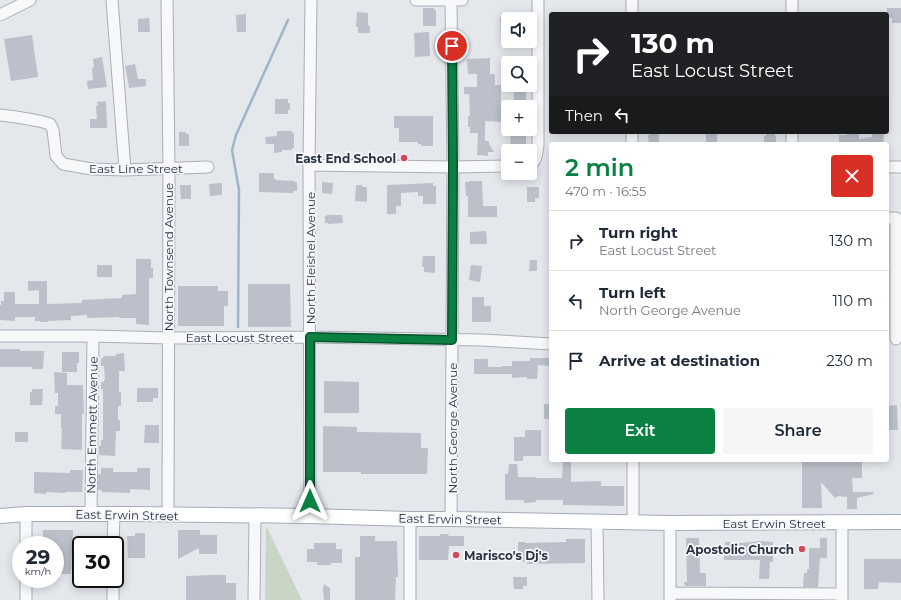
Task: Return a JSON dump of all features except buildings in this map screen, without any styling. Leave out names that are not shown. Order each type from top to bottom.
[{"type":"main road","name":"East Erwin Street","points":[[0,516],[26,514],[91,514],[310,516],[670,523],[901,522]]},
{"type":"street","points":[[0,15],[30,0]]},
{"type":"street","points":[[112,0],[125,170]]},
{"type":"street","name":"North Townsend Avenue","points":[[167,0],[168,515]]},
{"type":"street","name":"North Fleishel Avenue","points":[[310,516],[311,0]]},
{"type":"street","points":[[416,0],[462,0]]},
{"type":"street","name":"North George Avenue","points":[[451,519],[453,167],[452,0]]},
{"type":"street","points":[[537,156],[538,0]]},
{"type":"street","points":[[632,0],[632,12]]},
{"type":"street","points":[[792,0],[792,12]]},
{"type":"street","name":"East Line Street","points":[[0,115],[41,121],[50,124],[53,130],[56,156],[64,164],[92,168],[125,170],[208,167]]},
{"type":"street","points":[[310,165],[501,166]]},
{"type":"street","points":[[889,167],[901,167]]},
{"type":"street","points":[[889,218],[896,218],[895,339]]},
{"type":"street","name":"East Locust Street","points":[[0,336],[168,338],[310,337],[549,344]]},
{"type":"street","name":"North Emmett Avenue","points":[[91,514],[93,336]]},
{"type":"street","points":[[633,462],[634,522]]},
{"type":"street","points":[[26,514],[26,536]]},
{"type":"street","points":[[114,515],[114,536]]},
{"type":"street","points":[[254,600],[255,516]]},
{"type":"street","points":[[410,519],[410,600]]},
{"type":"street","points":[[597,522],[598,600]]},
{"type":"street","points":[[670,523],[670,597],[842,597],[842,522]]},
{"type":"street","points":[[26,588],[26,600]]},
{"type":"street","points":[[113,588],[113,600]]},
{"type":"green space","points":[[266,526],[302,600],[265,600]]},
{"type":"waterway","points":[[238,327],[239,190],[232,150],[236,135],[288,20]]},
{"type":"place","name":"East End School","points":[[404,158]]},
{"type":"place","name":"Apostolic Church","points":[[802,549]]},
{"type":"place","name":"Marisco's Dj's","points":[[456,555]]},
{"type":"route","points":[[310,501],[310,337],[452,340],[452,46]]}]
